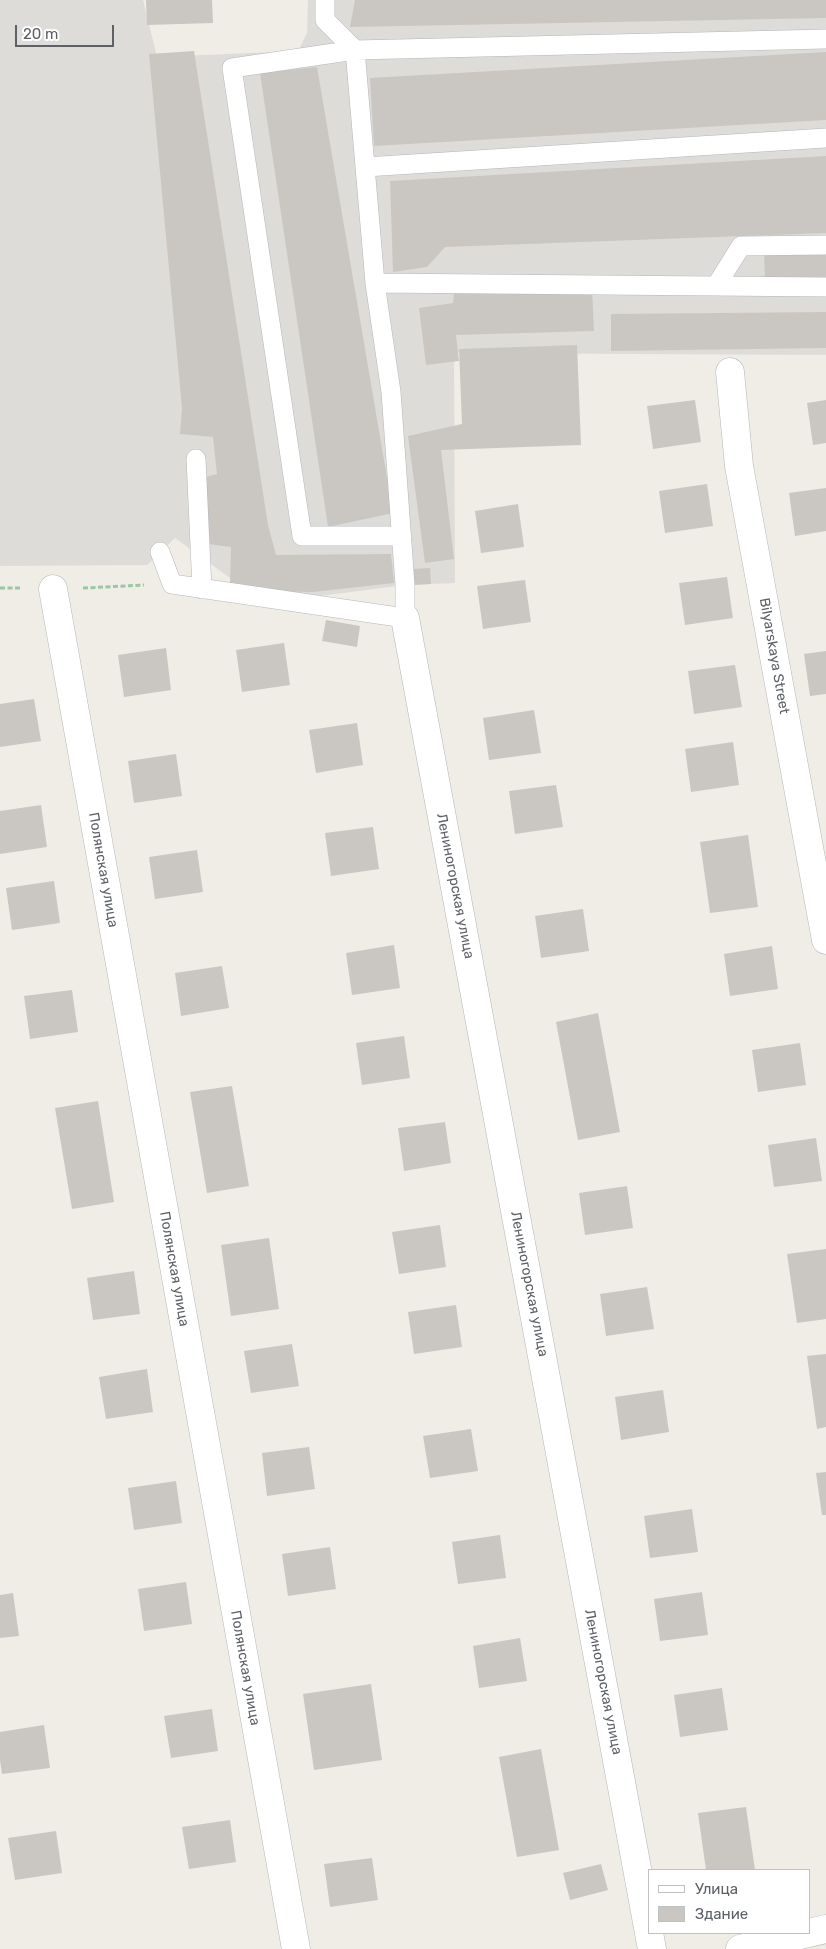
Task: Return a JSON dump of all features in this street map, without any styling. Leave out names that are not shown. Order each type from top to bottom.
[{"type":"street","name":"Bilyarskaya Street","points":[[730,372],[740,466],[826,940]]},
{"type":"street","name":"Полянская улица","points":[[53,589],[296,1949]]},
{"type":"street","name":"Лениногорская улица","points":[[405,618],[648,1927]]},
{"type":"street","points":[[811,1934],[826,1929]]},
{"type":"street","name":"Лениногорская улица","points":[[649,1934],[652,1949]]},
{"type":"street","points":[[740,1949],[771,1946],[810,1934]]},
{"type":"lane","points":[[160,552],[172,584],[405,618],[402,536],[390,392],[375,283],[355,50],[325,20],[325,0]]},
{"type":"lane","points":[[402,536],[302,536],[232,68],[355,50],[826,39]]},
{"type":"lane","points":[[365,167],[826,138]]},
{"type":"lane","points":[[716,286],[741,246],[826,245]]},
{"type":"lane","points":[[375,283],[826,287]]},
{"type":"lane","points":[[196,459],[202,589]]},
{"type":"shaded area","points":[[0,0],[143,0],[157,57],[298,51],[307,33],[308,0],[826,0],[826,355],[454,353],[455,583],[405,585],[312,597],[230,578],[175,538],[147,565],[0,566]]},
{"type":"building","points":[[146,0],[212,0],[213,23],[147,25]]},
{"type":"building","points":[[355,0],[826,0],[826,18],[350,27]]},
{"type":"building","points":[[194,51],[268,525],[276,555],[391,554],[394,583],[313,592],[264,591],[230,583],[231,547],[208,544],[206,477],[217,474],[213,437],[180,434],[182,408],[149,54]]},
{"type":"building","points":[[826,52],[826,120],[374,146],[370,78]]},
{"type":"building","points":[[317,67],[393,513],[328,527],[260,73]]},
{"type":"building","points":[[826,156],[826,233],[445,247],[427,267],[393,272],[390,181]]},
{"type":"building","points":[[826,252],[826,278],[765,279],[764,253]]},
{"type":"building","points":[[592,289],[594,331],[456,335],[459,361],[426,365],[419,308],[453,303],[454,293]]},
{"type":"building","points":[[826,312],[826,348],[611,351],[611,314]]},
{"type":"building","points":[[577,345],[581,445],[441,450],[454,559],[425,563],[408,436],[462,424],[459,349]]},
{"type":"building","points":[[695,400],[701,442],[653,449],[647,406]]},
{"type":"building","points":[[826,400],[826,443],[813,445],[807,403]]},
{"type":"building","points":[[707,484],[713,526],[665,533],[659,491]]},
{"type":"building","points":[[826,488],[826,531],[795,536],[789,493]]},
{"type":"building","points":[[518,504],[524,547],[481,553],[475,511]]},
{"type":"building","points":[[430,568],[431,584],[414,585],[413,569]]},
{"type":"building","points":[[727,577],[733,618],[685,625],[679,583]]},
{"type":"building","points":[[525,580],[531,622],[483,629],[477,586]]},
{"type":"building","points":[[326,620],[360,626],[357,647],[322,641]]},
{"type":"building","points":[[284,643],[290,685],[242,692],[236,650]]},
{"type":"building","points":[[166,648],[171,690],[124,697],[118,655]]},
{"type":"building","points":[[826,651],[826,694],[810,696],[804,654]]},
{"type":"building","points":[[735,665],[742,707],[694,714],[688,671]]},
{"type":"building","points":[[34,699],[41,741],[0,747],[0,704]]},
{"type":"building","points":[[534,710],[541,753],[489,760],[483,718]]},
{"type":"building","points":[[357,723],[363,765],[316,773],[309,730]]},
{"type":"building","points":[[733,742],[739,785],[691,792],[685,749]]},
{"type":"building","points":[[176,754],[182,796],[134,803],[128,761]]},
{"type":"building","points":[[556,785],[563,827],[515,834],[509,791]]},
{"type":"building","points":[[41,805],[47,847],[0,854],[0,811]]},
{"type":"building","points":[[373,827],[379,869],[331,876],[325,833]]},
{"type":"building","points":[[748,835],[758,907],[710,913],[700,842]]},
{"type":"building","points":[[197,850],[203,892],[155,899],[149,857]]},
{"type":"building","points":[[54,881],[60,923],[12,930],[6,888]]},
{"type":"building","points":[[583,909],[589,951],[541,958],[535,916]]},
{"type":"building","points":[[394,945],[400,988],[352,995],[346,953]]},
{"type":"building","points":[[772,946],[778,989],[730,996],[724,954]]},
{"type":"building","points":[[222,966],[229,1008],[181,1016],[175,973]]},
{"type":"building","points":[[72,990],[78,1032],[30,1039],[24,996]]},
{"type":"building","points":[[598,1013],[620,1132],[578,1140],[556,1022]]},
{"type":"building","points":[[404,1036],[410,1078],[362,1085],[356,1043]]},
{"type":"building","points":[[800,1043],[806,1085],[758,1092],[752,1050]]},
{"type":"building","points":[[232,1086],[249,1186],[207,1193],[190,1092]]},
{"type":"building","points":[[98,1101],[114,1202],[72,1209],[55,1108]]},
{"type":"building","points":[[445,1122],[451,1163],[404,1171],[398,1128]]},
{"type":"building","points":[[816,1138],[822,1181],[774,1187],[768,1145]]},
{"type":"building","points":[[627,1186],[633,1228],[585,1235],[579,1193]]},
{"type":"building","points":[[440,1225],[446,1267],[399,1274],[392,1232]]},
{"type":"building","points":[[269,1238],[279,1309],[231,1316],[221,1245]]},
{"type":"building","points":[[826,1249],[826,1319],[797,1323],[787,1254]]},
{"type":"building","points":[[134,1271],[140,1314],[93,1320],[87,1278]]},
{"type":"building","points":[[647,1287],[654,1329],[606,1336],[600,1294]]},
{"type":"building","points":[[456,1305],[462,1347],[414,1354],[408,1312]]},
{"type":"building","points":[[292,1344],[299,1386],[251,1393],[244,1351]]},
{"type":"building","points":[[826,1354],[826,1427],[817,1429],[807,1356]]},
{"type":"building","points":[[147,1369],[153,1412],[106,1419],[99,1377]]},
{"type":"building","points":[[663,1390],[669,1432],[621,1440],[615,1397]]},
{"type":"building","points":[[471,1429],[478,1471],[430,1478],[423,1436]]},
{"type":"building","points":[[309,1447],[315,1489],[267,1496],[262,1453]]},
{"type":"building","points":[[826,1472],[826,1515],[822,1515],[816,1473]]},
{"type":"building","points":[[176,1481],[182,1523],[134,1530],[128,1488]]},
{"type":"building","points":[[692,1509],[698,1552],[650,1558],[644,1516]]},
{"type":"building","points":[[500,1535],[506,1578],[458,1584],[452,1542]]},
{"type":"building","points":[[330,1547],[336,1589],[288,1596],[282,1554]]},
{"type":"building","points":[[186,1582],[192,1624],[144,1631],[138,1589]]},
{"type":"building","points":[[702,1592],[708,1635],[660,1641],[654,1599]]},
{"type":"building","points":[[13,1593],[19,1636],[0,1638],[0,1595]]},
{"type":"building","points":[[520,1638],[527,1681],[479,1688],[473,1646]]},
{"type":"building","points":[[371,1684],[382,1760],[314,1770],[303,1694]]},
{"type":"building","points":[[722,1688],[728,1730],[680,1737],[674,1695]]},
{"type":"building","points":[[212,1709],[218,1751],[171,1758],[164,1716]]},
{"type":"building","points":[[44,1725],[50,1768],[2,1774],[0,1732]]},
{"type":"building","points":[[541,1749],[559,1850],[517,1857],[499,1757]]},
{"type":"building","points":[[746,1807],[755,1869],[706,1869],[698,1813]]},
{"type":"building","points":[[230,1820],[236,1862],[189,1869],[182,1827]]},
{"type":"building","points":[[56,1831],[62,1873],[15,1880],[8,1838]]},
{"type":"building","points":[[372,1858],[378,1900],[330,1907],[324,1864]]},
{"type":"building","points":[[601,1864],[608,1890],[570,1900],[563,1873]]}]
